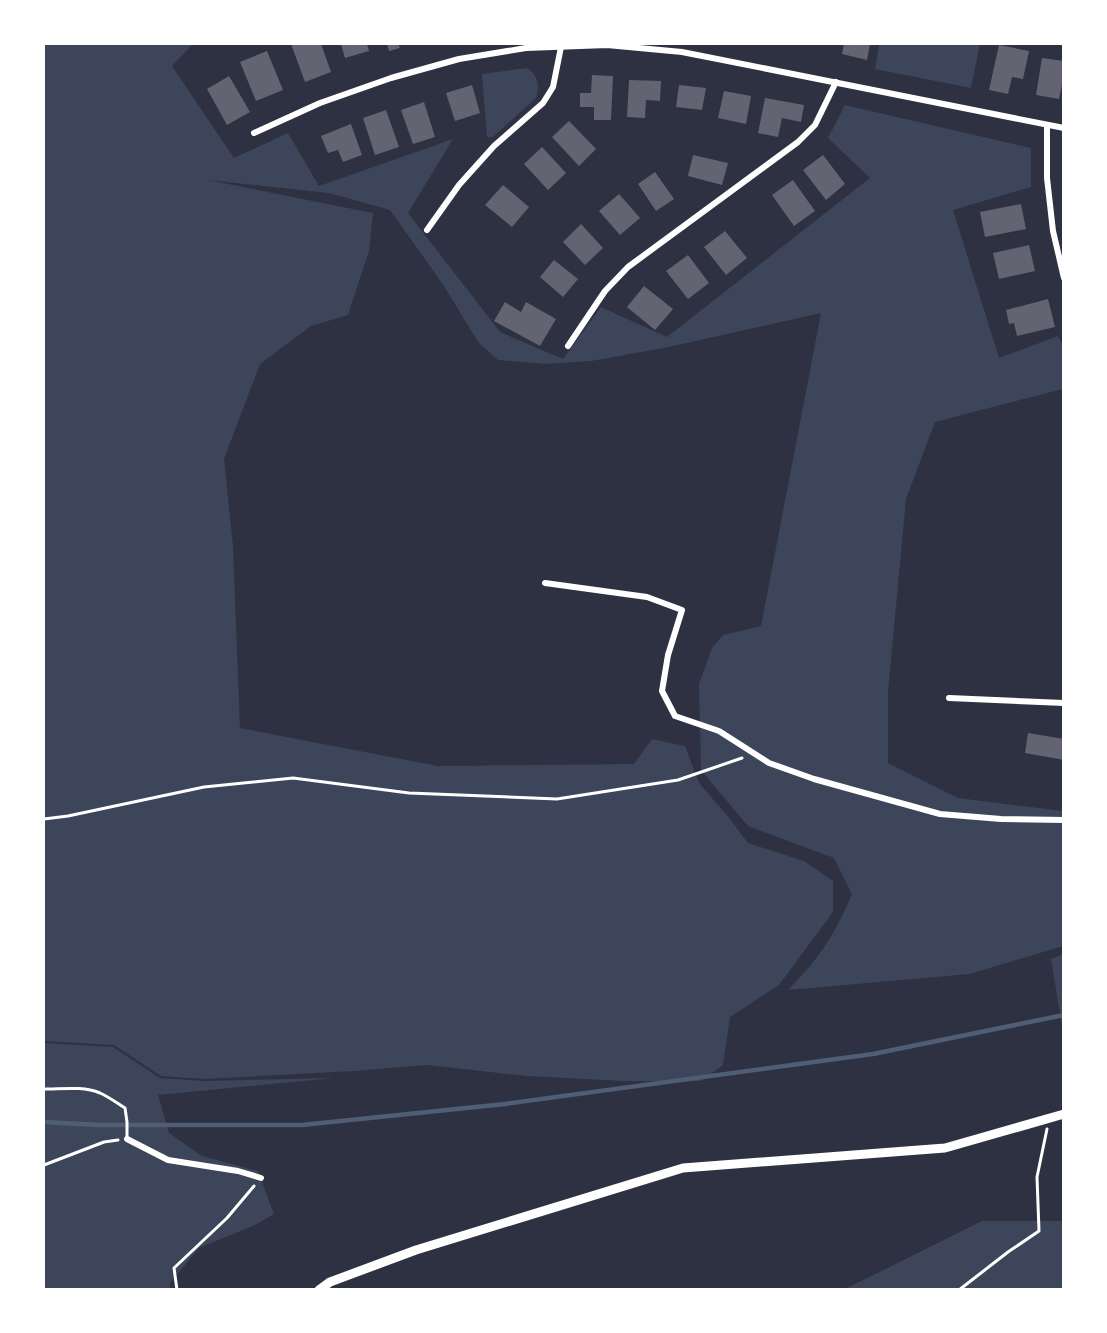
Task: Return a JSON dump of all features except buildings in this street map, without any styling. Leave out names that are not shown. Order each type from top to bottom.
[{"type":"main road","points":[[319,1290],[330,1282],[416,1250],[683,1168],[945,1148],[1064,1114]]},
{"type":"street","points":[[254,133],[320,103],[391,78],[459,59],[526,48],[607,45],[682,52],[1064,128]]},
{"type":"street","points":[[427,230],[466,177],[494,146],[543,103],[553,87],[561,47]]},
{"type":"street","points":[[568,346],[605,291],[628,267],[816,125],[836,82]]},
{"type":"street","points":[[1047,125],[1047,178],[1053,231],[1064,278]]},
{"type":"street","points":[[545,582],[647,597],[682,610],[668,655],[662,691],[675,716],[719,731],[769,763],[814,779],[940,814],[1001,819],[1064,820]]},
{"type":"street","points":[[949,698],[1064,703]]},
{"type":"street","points":[[127,1139],[168,1160],[238,1171],[261,1178]]},
{"type":"lane","points":[[44,1089],[79,1089],[100,1093],[125,1108],[128,1122],[127,1139]]},
{"type":"path","points":[[44,819],[204,787],[293,778],[409,793],[557,799],[678,780],[755,754]]},
{"type":"path","points":[[959,1290],[1039,1231],[1037,1177],[1050,1118]]},
{"type":"path","points":[[44,1165],[104,1142],[127,1139]]},
{"type":"path","points":[[177,1290],[174,1268],[227,1218],[261,1178]]},
{"type":"shaded area","points":[[44,44],[193,44],[172,66],[234,158],[288,133],[319,186],[453,139],[408,213],[500,332],[563,359],[601,307],[667,337],[870,178],[828,138],[845,105],[1031,148],[1031,187],[953,210],[999,358],[1058,336],[1063,345],[1063,389],[935,422],[906,499],[888,692],[888,763],[958,798],[1063,811],[1063,946],[970,974],[788,990],[825,945],[852,894],[834,858],[748,826],[701,770],[699,684],[712,648],[723,635],[761,626],[821,313],[664,348],[591,361],[544,364],[498,360],[478,342],[444,286],[390,210],[329,193],[208,180],[373,213],[369,251],[348,315],[311,326],[260,364],[224,459],[233,546],[240,728],[438,766],[634,764],[652,739],[685,746],[699,783],[748,843],[804,861],[833,881],[833,912],[779,985],[730,1017],[723,1065],[701,1081],[623,1081],[526,1076],[427,1065],[204,1079],[161,1076],[114,1045],[44,1041]]},
{"type":"shaded area","points":[[879,44],[980,44],[971,88],[875,69]]},
{"type":"shaded area","points":[[527,68],[534,74],[537,81],[536,98],[493,137],[487,137],[482,74]]},
{"type":"shaded area","points":[[1064,954],[1063,1032],[1051,959]]},
{"type":"shaded area","points":[[44,1043],[113,1047],[160,1078],[204,1081],[334,1078],[158,1095],[169,1133],[202,1156],[258,1171],[274,1214],[255,1225],[199,1248],[170,1283],[170,1289],[44,1289]]},
{"type":"shaded area","points":[[982,1221],[1063,1221],[1063,1289],[843,1290]]},
{"type":"waterway","points":[[44,1122],[99,1125],[302,1125],[505,1104],[873,1054],[1064,1015]]}]
